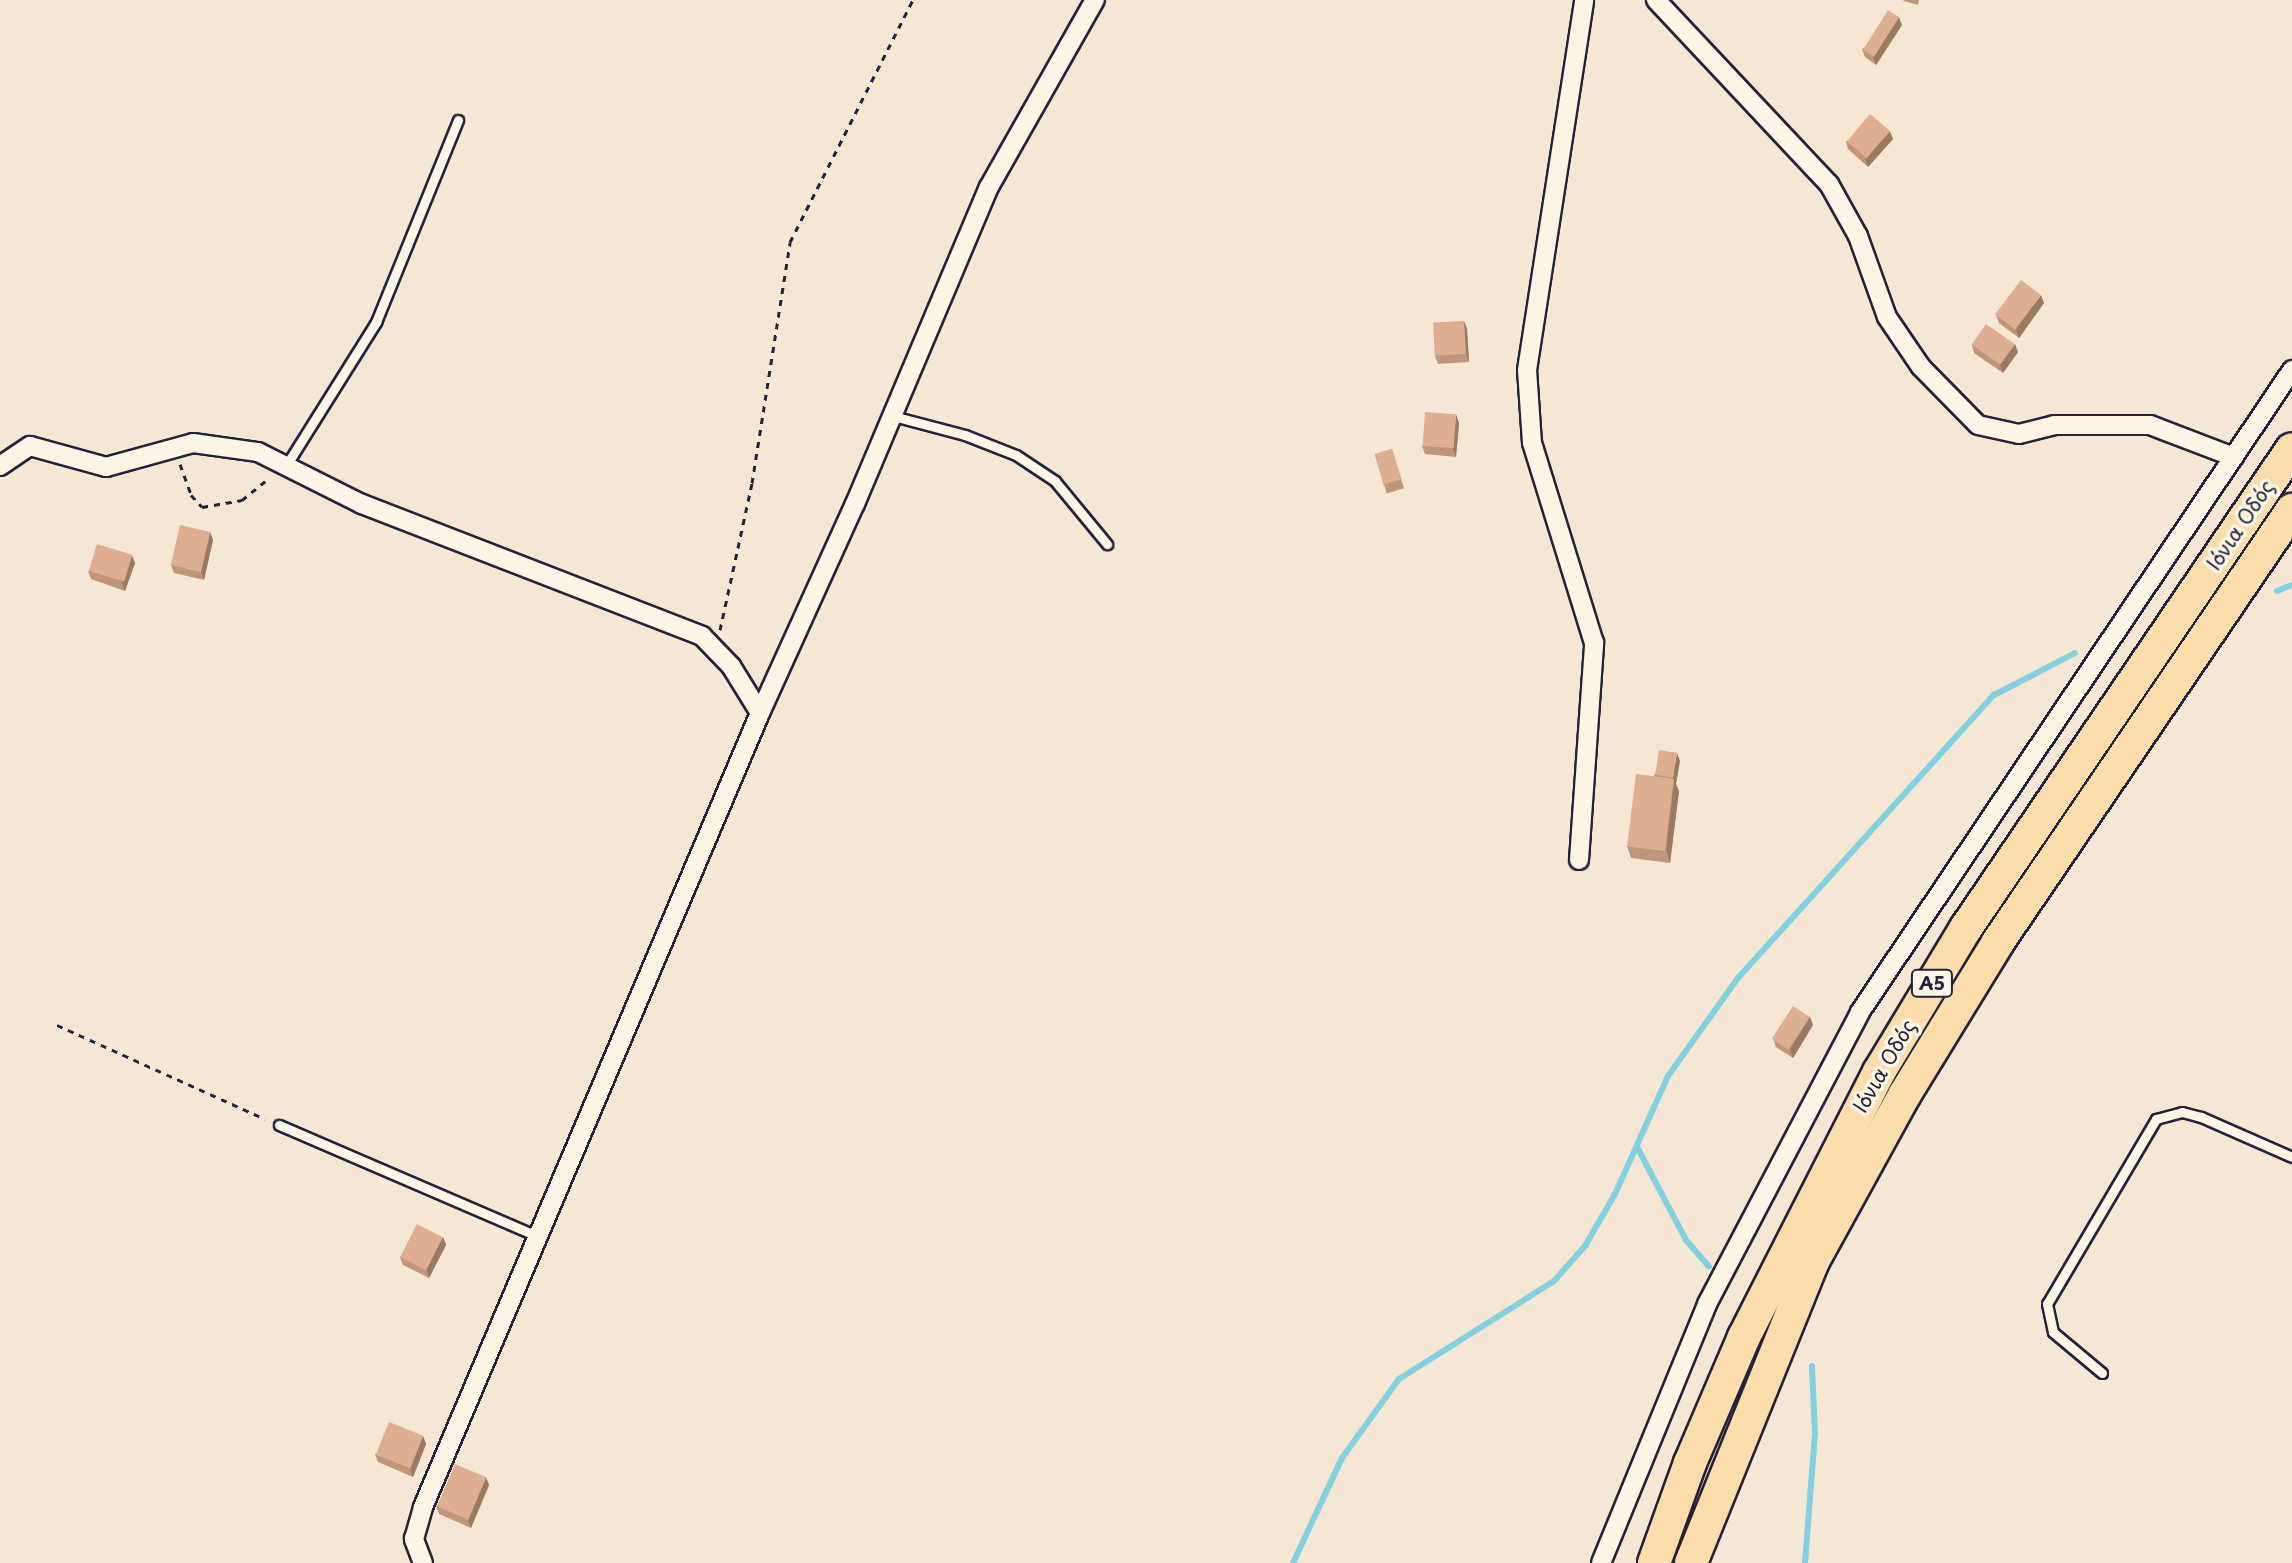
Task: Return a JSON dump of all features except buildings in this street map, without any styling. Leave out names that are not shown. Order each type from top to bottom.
[{"type":"highway","name":"Ιόνια Οδός","points":[[1654,1563],[1690,1463],[1744,1337],[1879,1072],[1966,928],[2292,449]]},
{"type":"highway","name":"Ιόνια Οδός","points":[[1691,1563],[1812,1263],[1905,1094],[2007,929],[2292,510]]},
{"type":"street","points":[[423,1563],[414,1539],[423,1507],[760,713],[893,416],[989,187],[1095,0]]},
{"type":"street","points":[[1579,860],[1594,643],[1532,443],[1527,370],[1584,0]]},
{"type":"street","points":[[1656,0],[1829,184],[1858,236],[1887,317],[1921,367],[1978,425],[2019,434],[2054,425],[2150,425],[2234,457]]},
{"type":"street","points":[[1601,1563],[1707,1304],[1860,1012],[2292,370]]},
{"type":"street","points":[[0,466],[30,446],[83,465],[106,467],[175,448],[224,445],[287,464],[362,504],[694,632],[715,645],[760,713]]},
{"type":"lane","points":[[287,464],[376,322],[458,120]]},
{"type":"lane","points":[[893,416],[1016,455],[1055,481],[1107,544]]},
{"type":"lane","points":[[2102,1373],[2053,1332],[2047,1304],[2156,1119],[2182,1112],[2201,1117],[2292,1157]]},
{"type":"lane","points":[[279,1125],[539,1237]]},
{"type":"path","points":[[715,645],[729,606],[752,483],[790,242],[913,0]]},
{"type":"path","points":[[175,448],[191,495],[202,507],[242,500],[287,464]]},
{"type":"path","points":[[57,1025],[279,1125]]},
{"type":"waterway","points":[[2277,591],[2292,585]]},
{"type":"waterway","points":[[1293,1563],[1342,1458],[1399,1379],[1554,1281],[1585,1246],[1615,1194],[1668,1076],[1738,978],[1994,695],[2075,653]]},
{"type":"waterway","points":[[1637,1147],[1686,1240],[1709,1266]]},
{"type":"waterway","points":[[1805,1563],[1815,1433],[1812,1366]]}]
